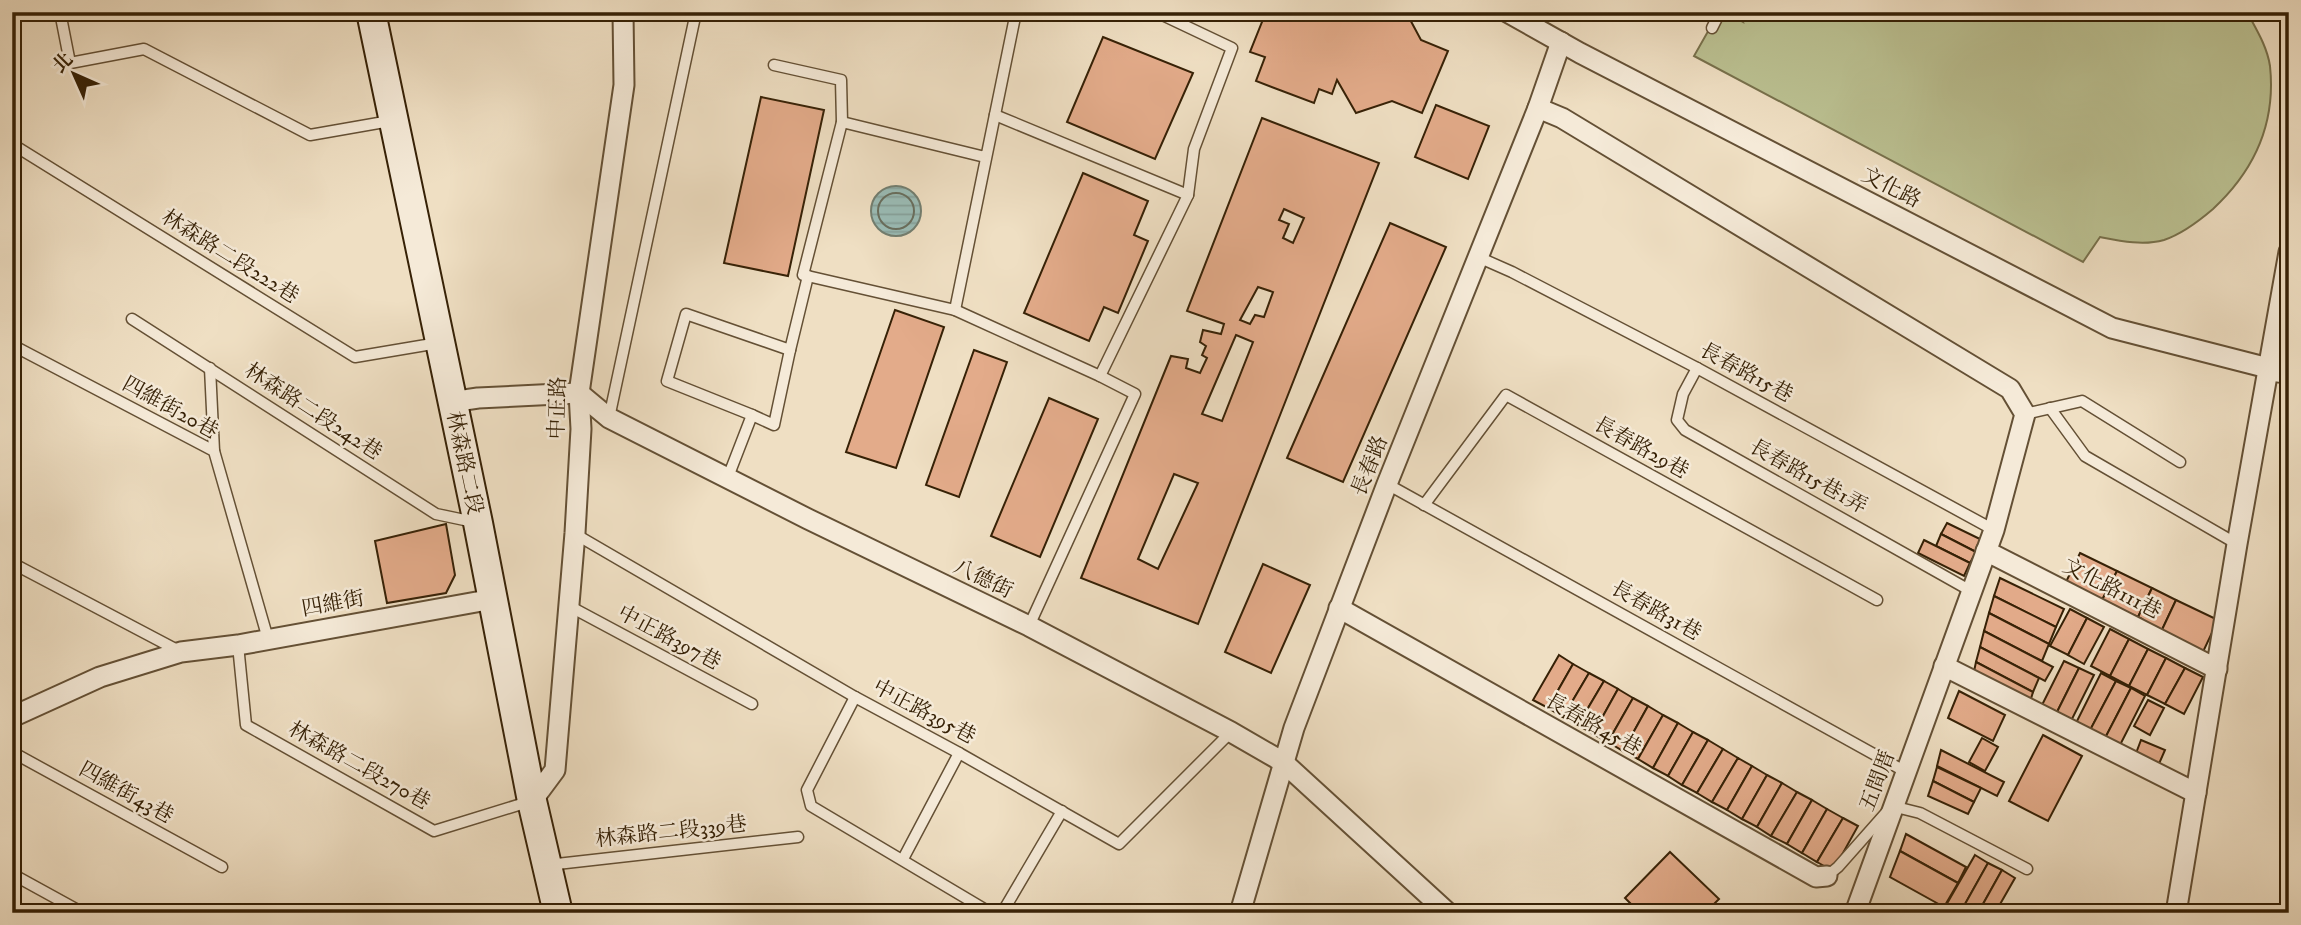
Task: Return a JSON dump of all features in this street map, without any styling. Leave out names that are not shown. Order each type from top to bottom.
[{"type":"main road","name":"林森路二段","points":[[371,12],[478,523],[532,801],[558,913]]},
{"type":"street","name":"中正路","points":[[532,801],[555,770],[575,534],[581,429],[579,393],[624,85],[623,12]]},
{"type":"street","name":"文化路","points":[[1507,12],[2112,328],[2278,370]]},
{"type":"street","name":"長春路","points":[[1240,913],[1283,762],[1339,608],[1562,42]]},
{"type":"street","points":[[1538,108],[1562,118],[2010,389],[2025,414],[1994,530],[1944,666],[2196,793]]},
{"type":"street","points":[[2176,913],[2237,544],[2278,370],[2289,253]]},
{"type":"street","points":[[451,402],[579,393]]},
{"type":"street","name":"八德街","points":[[579,393],[609,418],[808,519],[1029,626],[1283,762],[1448,913]]},
{"type":"street","name":"文化路111巷","points":[[1986,551],[2217,669]]},
{"type":"street","name":"四維街","points":[[13,714],[100,677],[181,652],[238,645],[493,599]]},
{"type":"street","name":"長春路45巷","points":[[1339,608],[1816,877],[1827,876]]},
{"type":"street","name":"五間厝","points":[[1855,913],[1944,666]]},
{"type":"lane","points":[[60,12],[70,63],[144,49],[310,135],[394,121]]},
{"type":"lane","points":[[609,418],[696,12]]},
{"type":"lane","points":[[955,310],[1016,12]]},
{"type":"lane","points":[[1100,376],[1188,195],[1194,149],[1232,48],[1156,12]]},
{"type":"lane","points":[[1712,28],[1720,12]]},
{"type":"lane","points":[[774,65],[841,80],[842,122],[803,275],[955,310],[1135,394],[1029,626]]},
{"type":"lane","points":[[995,115],[1188,195]]},
{"type":"lane","points":[[842,122],[985,157]]},
{"type":"lane","name":"林森路二段222巷","points":[[12,144],[355,357],[439,343]]},
{"type":"lane","name":"長春路15巷","points":[[1477,257],[1513,272],[1697,368],[1994,530]]},
{"type":"lane","points":[[790,349],[686,314],[667,381],[774,425],[808,276]]},
{"type":"lane","name":"林森路二段242巷","points":[[132,319],[436,514],[478,523]]},
{"type":"lane","name":"四維街20巷","points":[[12,345],[214,451],[268,639]]},
{"type":"lane","points":[[210,368],[214,451]]},
{"type":"lane","name":"長春路15巷1弄","points":[[1697,368],[1683,394],[1678,420],[1685,430],[1971,591]]},
{"type":"lane","name":"長春路29巷","points":[[1424,505],[1506,395],[1878,600]]},
{"type":"lane","points":[[2025,414],[2082,401],[2180,462]]},
{"type":"lane","points":[[2050,408],[2085,456],[2237,544]]},
{"type":"lane","points":[[728,477],[752,415]]},
{"type":"lane","name":"長春路31巷","points":[[1387,484],[1906,772]]},
{"type":"lane","name":"中正路395巷","points":[[575,534],[855,697],[1119,844],[1231,732]]},
{"type":"lane","points":[[12,563],[181,652]]},
{"type":"lane","name":"中正路397巷","points":[[569,606],[752,704]]},
{"type":"lane","name":"林森路二段270巷","points":[[238,645],[246,725],[434,831],[532,801]]},
{"type":"lane","points":[[855,697],[807,790],[811,806],[991,913]]},
{"type":"lane","name":"四維街43巷","points":[[12,752],[222,867]]},
{"type":"lane","points":[[903,859],[959,753]]},
{"type":"lane","points":[[1827,876],[1892,806],[1920,813],[2027,869]]},
{"type":"lane","points":[[1002,913],[1062,811]]},
{"type":"lane","name":"林森路二段339巷","points":[[548,865],[798,837]]},
{"type":"lane","points":[[12,874],[83,913]]},
{"type":"green space","points":[[1719,12],[1725,12],[1743,22],[1740,12],[2247,12],[2269,59],[2269,107],[2259,145],[2251,162],[2240,179],[2208,214],[2177,234],[2156,242],[2132,242],[2100,237],[2083,262],[1694,56]]},
{"type":"water","points":[[896,186],[913,194],[921,211],[913,228],[896,236],[879,228],[871,211],[879,194]]},
{"type":"building","points":[[1266,12],[1406,12],[1421,40],[1448,51],[1422,113],[1392,101],[1356,113],[1337,80],[1332,94],[1319,89],[1314,103],[1256,81],[1265,57],[1250,52]]},
{"type":"building","points":[[1103,37],[1193,73],[1155,159],[1067,122]]},
{"type":"building","points":[[761,97],[824,110],[788,276],[724,263]]},
{"type":"building","points":[[1436,105],[1489,126],[1468,179],[1415,157]]},
{"type":"building","points":[[1262,118],[1379,163],[1198,624],[1081,578],[1171,356],[1188,359],[1186,368],[1200,373],[1207,358],[1202,355],[1206,346],[1200,342],[1203,330],[1221,334],[1224,324],[1187,311]],"holes":[[[1284,209],[1304,218],[1293,243],[1283,238],[1289,224],[1279,220]],[[1258,287],[1273,292],[1264,317],[1255,315],[1250,324],[1240,320]],[[1236,335],[1253,342],[1222,421],[1202,414]],[[1174,474],[1198,483],[1158,569],[1138,559]]]},
{"type":"building","points":[[1083,173],[1148,201],[1134,235],[1148,241],[1118,313],[1104,307],[1089,341],[1024,313]]},
{"type":"building","points":[[1390,223],[1446,247],[1343,482],[1287,458]]},
{"type":"building","points":[[895,310],[944,327],[896,468],[846,452]]},
{"type":"building","points":[[974,350],[1007,362],[959,497],[926,485]]},
{"type":"building","points":[[1049,398],[1098,419],[1040,557],[991,536]]},
{"type":"building","points":[[1947,523],[1982,540],[1976,552],[1941,534]]},
{"type":"building","points":[[446,524],[455,575],[446,593],[387,603],[375,541]]},
{"type":"building","points":[[1941,534],[1976,552],[1970,563],[1936,546]]},
{"type":"building","points":[[1924,540],[1970,563],[1964,576],[1918,553]]},
{"type":"building","points":[[2080,553],[2117,571],[2100,604],[2064,586]]},
{"type":"building","points":[[1263,564],[1310,585],[1271,673],[1225,652]]},
{"type":"building","points":[[2117,571],[2152,588],[2138,617],[2131,614],[2130,618],[2100,604]]},
{"type":"building","points":[[2000,578],[2064,609],[2056,627],[1994,596]]},
{"type":"building","points":[[2152,588],[2176,600],[2160,634],[2139,624],[2142,619],[2138,617]]},
{"type":"building","points":[[1994,596],[2056,627],[2049,644],[1989,613]]},
{"type":"building","points":[[2176,600],[2218,620],[2202,654],[2160,634]]},
{"type":"building","points":[[2070,609],[2087,618],[2068,655],[2050,646]]},
{"type":"building","points":[[1989,613],[2049,644],[2042,661],[1984,631]]},
{"type":"building","points":[[2087,618],[2104,627],[2084,664],[2068,655]]},
{"type":"building","points":[[2110,629],[2129,639],[2110,676],[2091,666]]},
{"type":"building","points":[[1984,631],[2053,667],[2045,681],[1980,647]]},
{"type":"building","points":[[2129,639],[2148,649],[2129,686],[2110,676]]},
{"type":"building","points":[[1980,647],[2039,678],[2033,692],[1976,662]]},
{"type":"building","points":[[2148,649],[2166,658],[2147,695],[2129,686]]},
{"type":"building","points":[[1559,655],[1573,664],[1548,708],[1533,700]]},
{"type":"building","points":[[2166,658],[2185,668],[2165,704],[2147,695]]},
{"type":"building","points":[[2064,661],[2079,668],[2054,718],[2039,711]]},
{"type":"building","points":[[1976,662],[2033,692],[2029,705],[1973,676]]},
{"type":"building","points":[[1573,664],[1589,673],[1563,717],[1548,708]]},
{"type":"building","points":[[2079,668],[2094,675],[2069,725],[2054,718]]},
{"type":"building","points":[[2185,668],[2203,677],[2184,714],[2165,704]]},
{"type":"building","points":[[1589,673],[1604,681],[1578,725],[1563,717]]},
{"type":"building","points":[[2101,673],[2116,681],[2088,734],[2074,727]]},
{"type":"building","points":[[1604,681],[1618,689],[1593,734],[1578,725]]},
{"type":"building","points":[[2116,681],[2131,688],[2103,742],[2088,734]]},
{"type":"building","points":[[2131,688],[2145,696],[2118,749],[2103,742]]},
{"type":"building","points":[[1618,689],[1633,698],[1608,742],[1593,734]]},
{"type":"building","points":[[1959,691],[2005,715],[1993,741],[1948,718]]},
{"type":"building","points":[[1633,698],[1648,706],[1623,751],[1608,742]]},
{"type":"building","points":[[2148,700],[2164,708],[2150,735],[2134,726]]},
{"type":"building","points":[[1648,706],[1663,715],[1638,759],[1623,751]]},
{"type":"building","points":[[1663,715],[1678,723],[1653,768],[1638,759]]},
{"type":"building","points":[[1678,723],[1693,732],[1668,776],[1653,768]]},
{"type":"building","points":[[1693,732],[1708,740],[1682,785],[1668,776]]},
{"type":"building","points":[[2043,735],[2082,756],[2048,821],[2009,801]]},
{"type":"building","points":[[1982,738],[1998,747],[1985,771],[1969,762]]},
{"type":"building","points":[[1708,740],[1723,749],[1697,793],[1682,785]]},
{"type":"building","points":[[2141,740],[2165,750],[2158,766],[2135,756]]},
{"type":"building","points":[[1723,749],[1738,758],[1712,802],[1697,793]]},
{"type":"building","points":[[1941,750],[2004,782],[1997,796],[1937,766]]},
{"type":"building","points":[[1738,758],[1752,766],[1727,810],[1712,802]]},
{"type":"building","points":[[1752,766],[1767,775],[1742,819],[1727,810]]},
{"type":"building","points":[[1937,767],[1981,788],[1974,802],[1933,781]]},
{"type":"building","points":[[1767,775],[1782,783],[1757,827],[1742,819]]},
{"type":"building","points":[[1933,781],[1974,802],[1968,814],[1928,796]]},
{"type":"building","points":[[1782,783],[1797,792],[1771,836],[1757,827]]},
{"type":"building","points":[[1797,792],[1812,800],[1787,844],[1771,836]]},
{"type":"building","points":[[1812,800],[1827,809],[1802,853],[1787,844]]},
{"type":"building","points":[[1827,809],[1843,818],[1817,862],[1802,853]]},
{"type":"building","points":[[1843,818],[1858,826],[1833,871],[1817,862]]},
{"type":"building","points":[[1906,834],[1966,867],[1958,883],[1900,851]]},
{"type":"building","points":[[1900,851],[1958,883],[1944,907],[1890,877]]},
{"type":"building","points":[[1670,852],[1719,899],[1705,913],[1640,913],[1625,898]]},
{"type":"building","points":[[1975,855],[1988,863],[1960,913],[1955,913],[1945,907]]},
{"type":"building","points":[[1988,863],[2002,870],[1978,913],[1960,913]]},
{"type":"building","points":[[2002,870],[2015,878],[1995,913],[1978,913]]}]
